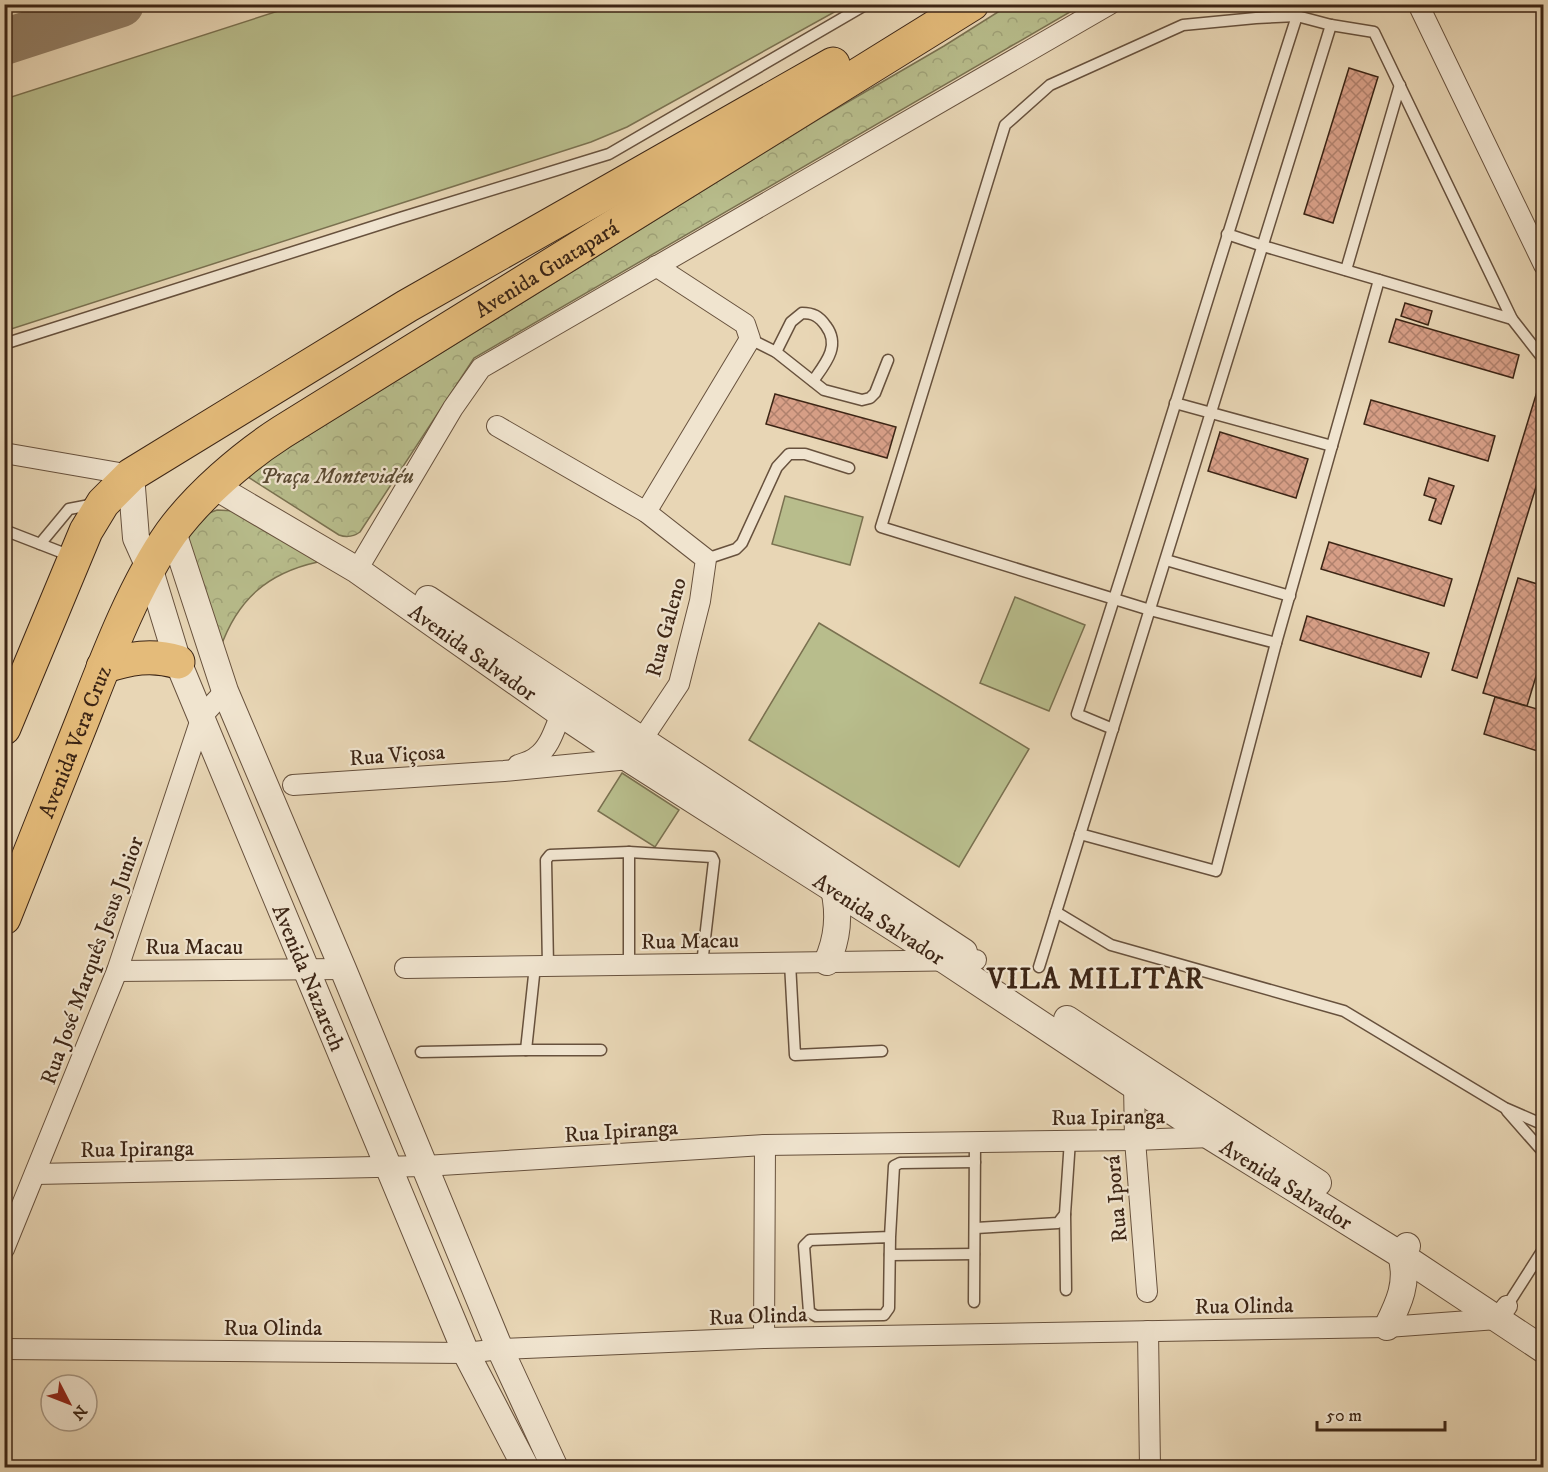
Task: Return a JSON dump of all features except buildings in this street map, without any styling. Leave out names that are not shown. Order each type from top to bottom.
[{"type":"highway","name":"Avenida Guatapará","points":[[131,475],[407,306],[803,82],[933,4]]},
{"type":"highway","name":"Avenida Guatapará","points":[[150,567],[172,532],[220,481],[258,447],[972,4]]},
{"type":"highway","points":[[407,306],[425,342]]},
{"type":"highway","points":[[4,728],[86,531],[88,510],[131,475]]},
{"type":"highway","name":"Avenida Vera Cruz","points":[[4,918],[104,667],[150,567]]},
{"type":"highway","points":[[104,667],[123,660],[141,657],[162,657],[178,662]]},
{"type":"street","points":[[362,564],[453,408],[481,368],[1110,4]]},
{"type":"street","points":[[1418,4],[1544,265]]},
{"type":"street","points":[[646,512],[750,339],[745,324],[656,266]]},
{"type":"street","name":"Rua Galeno","points":[[497,426],[646,512],[706,559],[700,601],[679,684],[635,748]]},
{"type":"street","points":[[4,453],[131,475]]},
{"type":"street","name":"Avenida Nazareth","points":[[131,475],[136,538],[150,567],[178,662],[308,969],[466,1353],[526,1467]]},
{"type":"street","name":"Avenida Salvador","points":[[220,481],[362,564],[566,704],[976,960],[1137,1075],[1211,1137],[1405,1249]]},
{"type":"street","name":"Avenida Nazareth","points":[[172,532],[225,691],[500,1349],[555,1467]]},
{"type":"street","name":"Rua José Marquês Jesus Junior","points":[[4,1249],[117,971],[202,716],[225,691]]},
{"type":"street","name":"Rua Viçosa","points":[[504,771],[537,757],[550,739],[566,704]]},
{"type":"street","name":"Avenida Salvador","points":[[635,748],[834,889],[946,961],[1137,1075],[1502,1312],[1544,1350]]},
{"type":"street","name":"Rua Viçosa","points":[[293,785],[504,771],[635,748]]},
{"type":"street","points":[[234,794],[267,788]]},
{"type":"street","points":[[828,962],[837,929],[834,889]]},
{"type":"street","name":"Rua Macau","points":[[405,968],[976,960]]},
{"type":"street","name":"Rua Macau","points":[[117,971],[343,969]]},
{"type":"street","name":"Rua Iporá","points":[[1137,1075],[1134,1140],[1147,1292]]},
{"type":"street","name":"Rua Ipiranga","points":[[35,1174],[425,1166],[765,1145],[975,1152],[1070,1140],[1211,1137]]},
{"type":"street","points":[[764,1338],[765,1145]]},
{"type":"street","points":[[1387,1327],[1404,1286],[1405,1249]]},
{"type":"street","name":"Avenida Salvador","points":[[1502,1312],[1544,1330]]},
{"type":"street","name":"Rua Olinda","points":[[4,1349],[466,1353],[500,1349],[764,1338],[1387,1327],[1502,1312]]},
{"type":"street","points":[[1148,1331],[1150,1467]]},
{"type":"lane","points":[[4,344],[411,214],[609,154],[867,4]]},
{"type":"lane","points":[[1113,729],[1077,714],[1297,16]]},
{"type":"lane","points":[[1276,643],[1150,610],[881,527],[1005,125],[1050,85],[1183,25],[1297,16],[1331,25],[1374,32],[1512,319],[1544,360]]},
{"type":"lane","points":[[1039,967],[1331,25]]},
{"type":"lane","points":[[1346,270],[1400,85]]},
{"type":"lane","points":[[1227,234],[1512,319]]},
{"type":"lane","points":[[1080,834],[1215,871],[1276,643],[1379,280]]},
{"type":"lane","points":[[776,352],[791,322],[802,313],[812,313],[832,334],[833,344],[813,381]]},
{"type":"lane","points":[[750,339],[776,352],[824,390],[862,400],[870,398],[875,393],[888,360]]},
{"type":"lane","points":[[1175,403],[1332,446]]},
{"type":"lane","points":[[706,559],[736,549],[742,543],[777,467],[789,454],[804,454],[849,468]]},
{"type":"lane","points":[[40,544],[88,510]]},
{"type":"lane","points":[[4,530],[75,558]]},
{"type":"lane","points":[[1166,560],[1290,596]]},
{"type":"lane","points":[[629,852],[629,965]]},
{"type":"lane","points":[[526,1050],[542,966],[546,860],[550,855],[629,852],[712,856],[714,861],[702,964]]},
{"type":"lane","points":[[1056,912],[1111,945],[1344,1011],[1505,1108],[1544,1125]]},
{"type":"lane","points":[[790,963],[795,1055],[882,1051]]},
{"type":"lane","points":[[421,1052],[601,1050]]},
{"type":"lane","points":[[1505,1108],[1544,1153]]},
{"type":"lane","points":[[1066,1290],[1065,1214],[1070,1140]]},
{"type":"lane","points":[[890,1237],[810,1240],[804,1246],[809,1312],[816,1316],[884,1315],[889,1308],[894,1166],[900,1163],[975,1152],[974,1302]]},
{"type":"lane","points":[[976,1228],[1058,1223],[1065,1214]]},
{"type":"lane","points":[[1502,1312],[1543,1251]]},
{"type":"lane","points":[[890,1255],[974,1254]]},
{"type":"green space","points":[[300,4],[847,5],[627,127],[591,142],[5,331],[5,99]]},
{"type":"green space","name":"Praça Montevidéu","points":[[1009,5],[1082,5],[474,358],[357,534],[347,537],[339,535],[248,477],[252,470],[822,117]]},
{"type":"green space","points":[[785,496],[863,517],[850,565],[772,544]]},
{"type":"green space","points":[[217,510],[236,511],[318,562],[284,573],[256,591],[235,616],[220,649],[184,540],[209,513]]},
{"type":"green space","points":[[1015,597],[1085,625],[1049,711],[980,683]]},
{"type":"green space","points":[[819,623],[1029,749],[959,867],[749,740]]},
{"type":"green space","points":[[622,773],[679,810],[655,847],[598,811]]},
{"type":"taxiway","points":[[4,42],[121,4]]},
{"type":"district","name":"VILA MILITAR","points":[[1096,978]]}]
